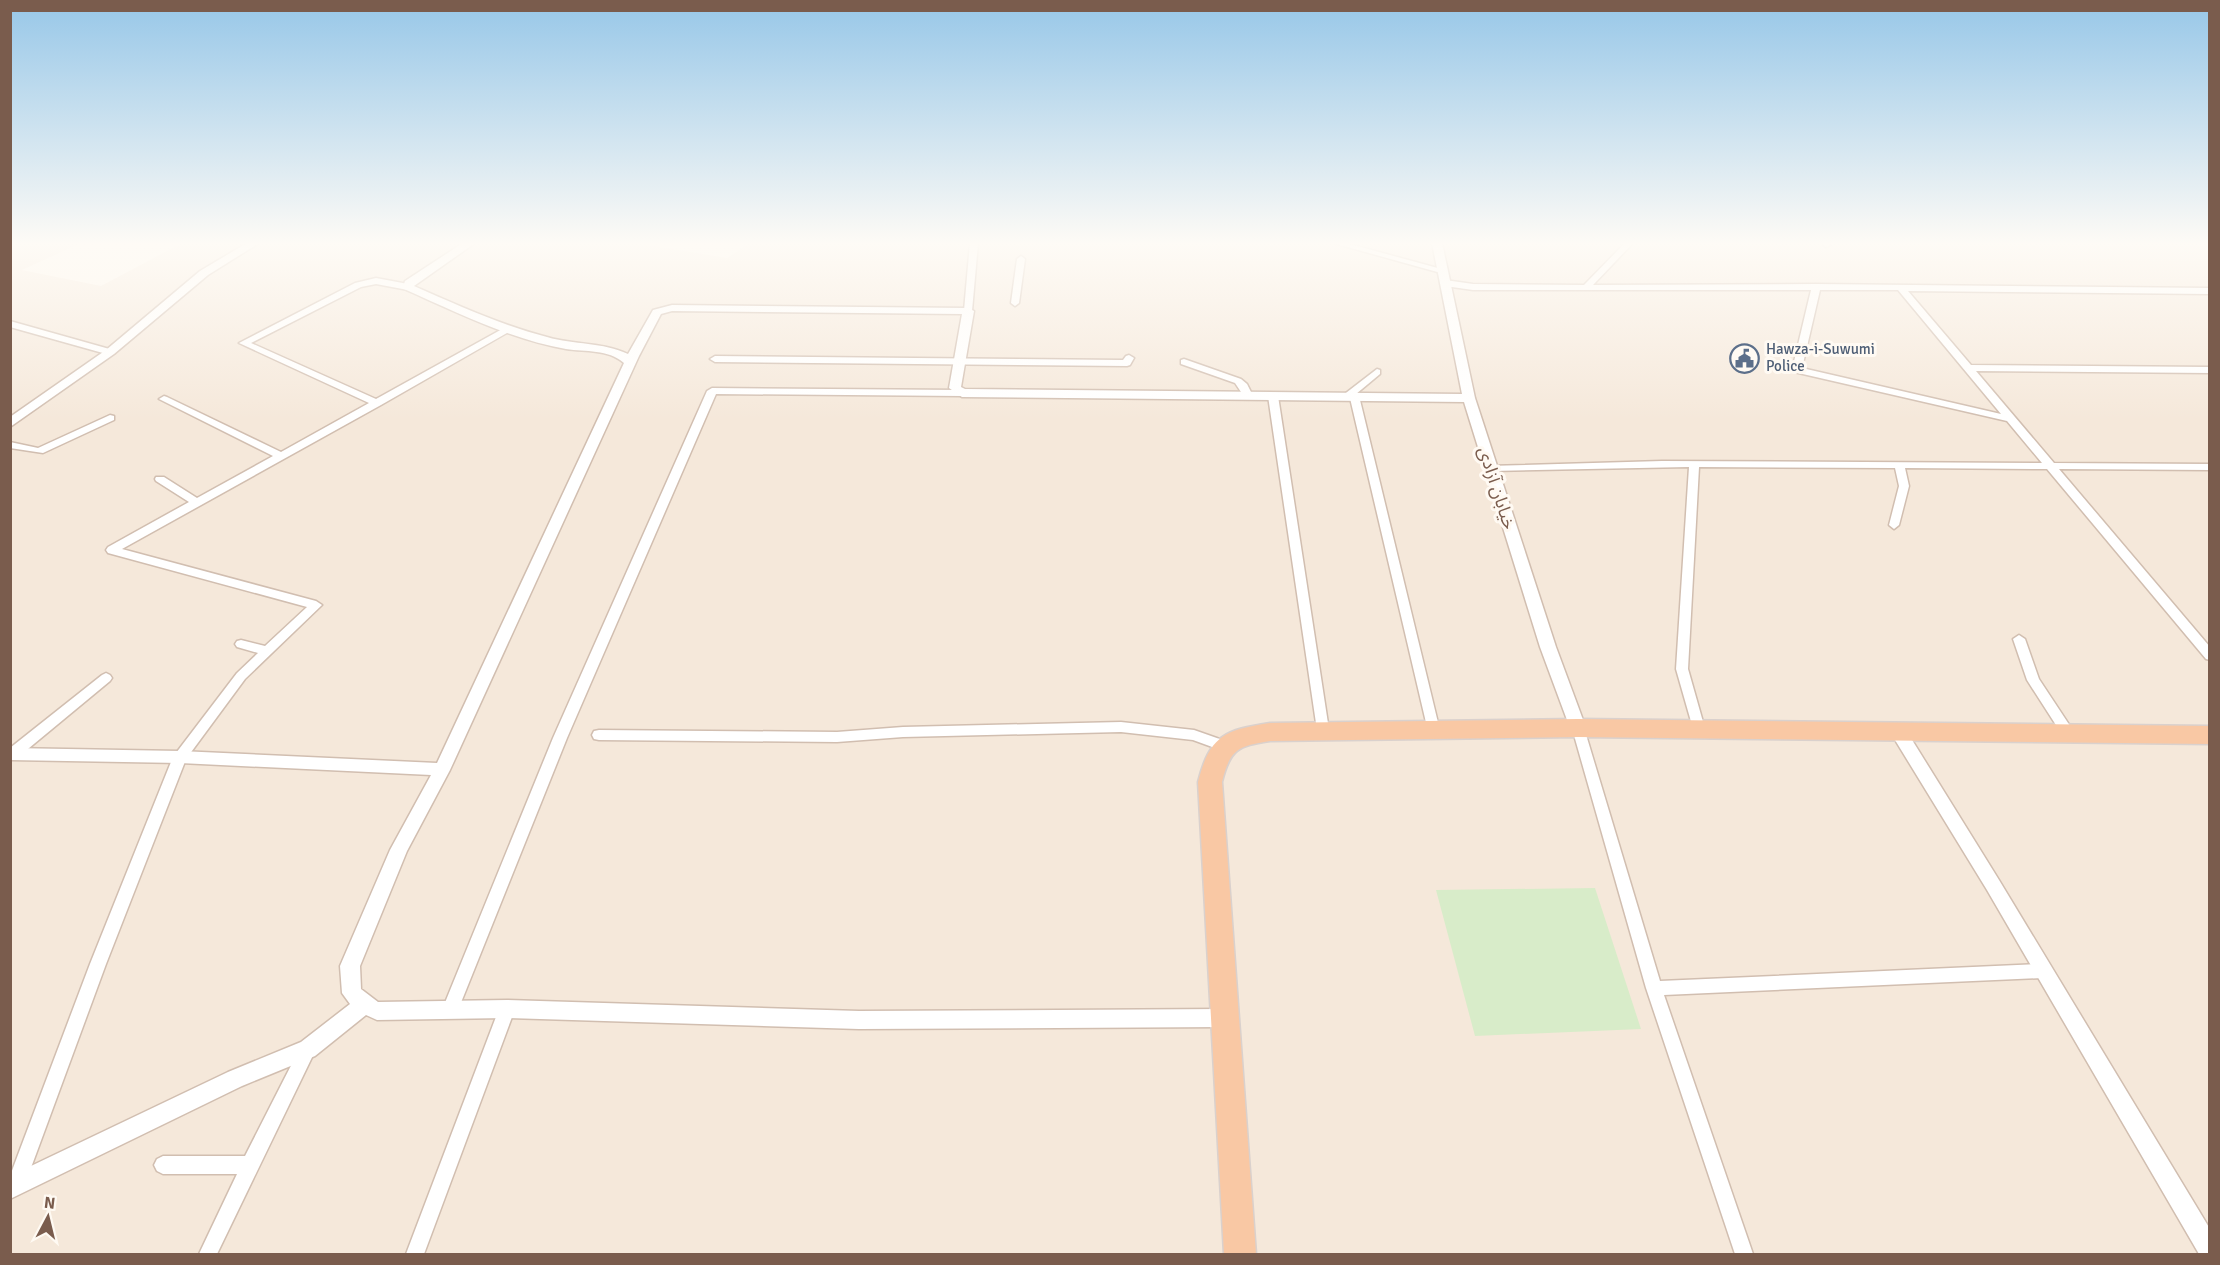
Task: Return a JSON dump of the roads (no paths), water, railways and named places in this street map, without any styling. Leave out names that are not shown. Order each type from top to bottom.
[{"type":"highway","points":[[1240,1254],[1210,782],[1215,762],[1226,747],[1239,737],[1270,732],[1323,730],[1434,731],[1578,728],[2210,735]]},
{"type":"street","points":[[10,423],[110,352],[169,302]]},
{"type":"street","points":[[325,302],[244,343],[378,403]]},
{"type":"street","points":[[443,302],[507,330],[625,358]]},
{"type":"street","points":[[962,393],[955,388],[961,362],[969,302]]},
{"type":"street","name":"خیابان آزادی","points":[[1448,302],[1469,398],[1548,647],[1578,728]]},
{"type":"street","points":[[1813,302],[1797,370],[2011,419]]},
{"type":"street","points":[[1913,302],[2210,656]]},
{"type":"street","points":[[968,311],[672,308],[657,312],[637,347],[625,358],[442,770],[399,850],[350,966],[352,993],[364,1005],[376,1011],[507,1009],[859,1020],[1224,1018]]},
{"type":"street","points":[[10,324],[110,352]]},
{"type":"street","points":[[13,1186],[180,757],[241,676],[316,604],[112,550],[507,330]]},
{"type":"street","points":[[715,359],[1127,363],[1129,358]]},
{"type":"street","points":[[1184,362],[1238,381],[1248,396]]},
{"type":"street","points":[[1969,368],[2210,370]]},
{"type":"street","points":[[1351,396],[1377,372]]},
{"type":"street","points":[[450,1010],[560,738],[712,391],[1469,398]]},
{"type":"street","points":[[1273,396],[1323,730]]},
{"type":"street","points":[[1351,396],[1434,731]]},
{"type":"street","points":[[164,399],[281,456]]},
{"type":"street","points":[[10,445],[39,451],[110,418]]},
{"type":"street","points":[[1694,464],[1682,669],[1699,729]]},
{"type":"street","points":[[1491,468],[1694,464],[2210,467]]},
{"type":"street","points":[[1894,525],[1904,486],[1899,465]]},
{"type":"street","points":[[160,479],[196,502]]},
{"type":"street","points":[[2019,639],[2033,680],[2068,732]]},
{"type":"street","points":[[241,644],[267,651]]},
{"type":"street","points":[[11,754],[106,678]]},
{"type":"street","points":[[599,735],[837,737],[903,732],[1121,727],[1194,735],[1226,747]]},
{"type":"street","points":[[1578,728],[1654,988],[1744,1254]]},
{"type":"street","points":[[1898,731],[1993,885],[2210,1251]]},
{"type":"street","points":[[11,754],[180,757],[442,770]]},
{"type":"street","points":[[1654,988],[2042,971]]},
{"type":"street","points":[[13,1186],[235,1079],[308,1048],[364,1005]]},
{"type":"street","points":[[415,1254],[507,1009]]},
{"type":"street","points":[[208,1254],[308,1048]]},
{"type":"street","points":[[163,1165],[250,1165]]},
{"type":"place","name":"Hawza-i-Suwumi Police","points":[[1745,358]]}]
